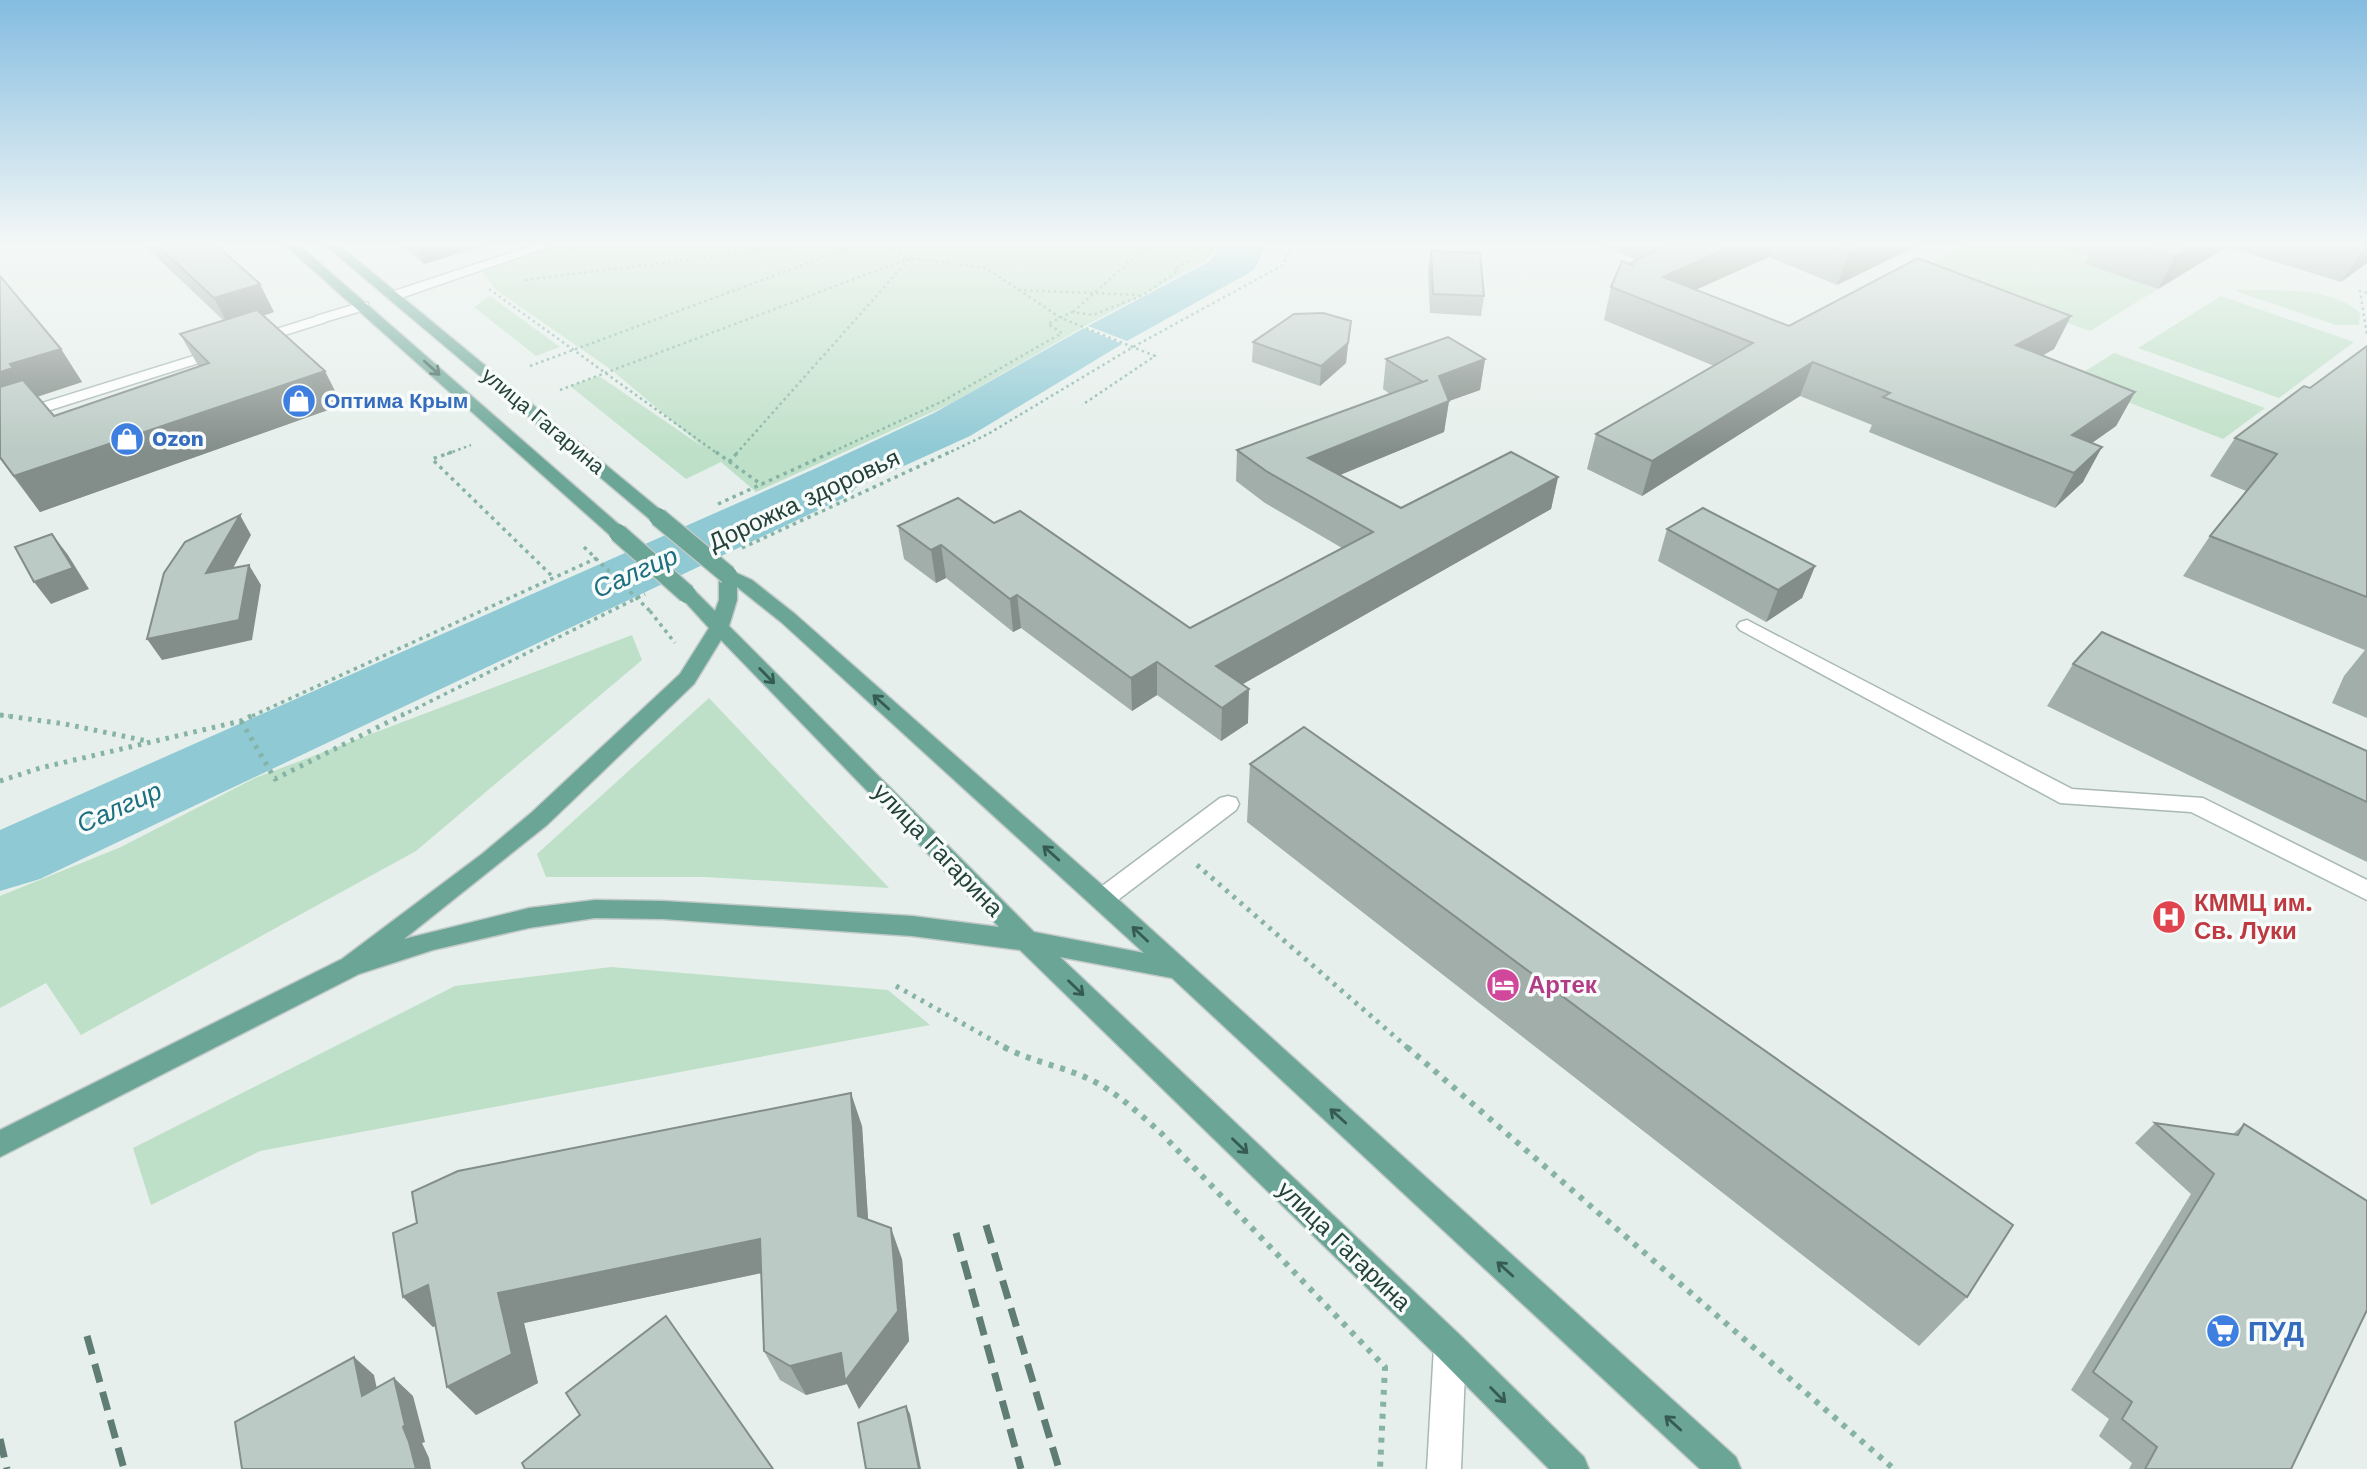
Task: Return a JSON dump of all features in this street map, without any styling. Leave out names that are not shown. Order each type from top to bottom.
[{"type":"main road","name":"улица Гагарина","points":[[371,314],[687,594],[1027,941],[1450,1347],[1572,1469]]},
{"type":"main road","name":"улица Гагарина","points":[[414,314],[728,575]]},
{"type":"main road","points":[[351,966],[490,860],[539,819],[687,679],[719,627],[728,600],[728,575],[745,584],[788,618],[1102,899],[1724,1469]]},
{"type":"main road","points":[[0,1144],[351,966],[433,940],[529,918],[595,909],[663,910],[912,926],[1027,941],[1177,969]]},
{"type":"street","points":[[0,421],[78,404],[144,383],[161,370],[339,314]]},
{"type":"street","points":[[161,370],[173,383]]},
{"type":"street","points":[[1747,626],[2068,797],[2195,804],[2367,891]]},
{"type":"street","points":[[1102,899],[1228,804]]},
{"type":"street","points":[[1444,1469],[1450,1347]]},
{"type":"path","points":[[523,314],[762,485]]},
{"type":"path","points":[[530,366],[672,314]]},
{"type":"path","points":[[560,390],[763,314]]},
{"type":"path","points":[[729,461],[860,314]]},
{"type":"path","points":[[1053,314],[1155,356],[1082,405]]},
{"type":"path","points":[[1060,318],[1070,314]]},
{"type":"path","points":[[1081,314],[1093,316],[1099,314]]},
{"type":"path","name":"Дорожка здоровья","points":[[734,552],[988,434],[1194,314]]},
{"type":"path","points":[[2364,314],[2367,335]]},
{"type":"path","name":"Дорожка здоровья","points":[[762,485],[943,401],[1062,332],[1048,324],[1060,318]]},
{"type":"path","points":[[471,445],[432,459],[553,577]]},
{"type":"path","points":[[718,504],[762,485]]},
{"type":"path","points":[[584,547],[650,611],[676,645]]},
{"type":"path","points":[[0,781],[40,768],[241,721],[597,558]]},
{"type":"path","points":[[241,721],[275,779],[645,594]]},
{"type":"path","points":[[0,715],[65,724],[151,742]]},
{"type":"path","points":[[1172,844],[1894,1469]]},
{"type":"path","points":[[896,986],[1024,1058],[1096,1082],[1163,1134],[1385,1367],[1380,1469]]},
{"type":"green space","points":[[482,314],[514,314],[560,347],[536,356]]},
{"type":"green space","points":[[530,314],[1108,314],[948,405],[756,492],[721,462],[686,479],[570,386],[599,376],[703,447],[613,371]]},
{"type":"green space","points":[[2042,314],[2118,314],[2090,331]]},
{"type":"green space","points":[[2193,314],[2272,314],[2354,342],[2279,398],[2138,348]]},
{"type":"green space","points":[[2302,314],[2360,314],[2359,325],[2336,325]]},
{"type":"green space","points":[[2114,353],[2265,408],[2223,439],[2071,380]]},
{"type":"green space","points":[[632,635],[642,660],[416,851],[81,1035],[46,983],[0,1008],[0,896],[121,847],[255,778]]},
{"type":"green space","points":[[709,698],[889,888],[706,877],[546,877],[537,854]]},
{"type":"green space","points":[[611,967],[888,990],[930,1025],[260,1151],[151,1205],[133,1148],[455,986]]},
{"type":"water","points":[[1111,314],[1176,314],[1127,341],[1088,326]]},
{"type":"water","points":[[1084,328],[1122,344],[970,436],[754,534],[726,511],[776,498],[793,479],[934,413]]},
{"type":"building","points":[[0,314],[31,314],[61,349],[10,364],[13,368],[0,372]]},
{"type":"building","points":[[246,314],[261,314],[325,371],[14,476],[0,457],[0,387],[23,380],[54,416],[209,363],[180,334]]},
{"type":"building","points":[[1294,314],[1325,314],[1351,321],[1348,343],[1321,366],[1253,342]]},
{"type":"building","points":[[1678,314],[1757,314],[1789,326],[1813,314],[2065,314],[2071,316],[2016,345],[2135,392],[2072,435],[2102,447],[2074,473],[1883,397],[1890,393],[1813,362],[1652,461],[1596,434],[1753,343]]},
{"type":"building","points":[[1448,337],[1485,359],[1439,376],[1449,401],[1308,458],[1401,508],[1511,452],[1558,477],[1216,666],[1249,689],[1222,708],[1157,662],[1131,678],[1017,595],[1010,599],[941,545],[931,550],[898,526],[958,498],[994,523],[1020,511],[1190,628],[1373,532],[1266,471],[1237,450],[1423,382],[1386,359]]},
{"type":"building","points":[[2367,346],[2367,597],[2210,536],[2277,454],[2235,438],[2304,386],[2310,388]]},
{"type":"building","points":[[1703,508],[1815,566],[1778,590],[1667,529]]},
{"type":"building","points":[[240,515],[206,573],[249,565],[239,620],[147,639],[164,573],[185,542]]},
{"type":"building","points":[[52,534],[73,568],[34,582],[15,547]]},
{"type":"building","points":[[2102,632],[2367,751],[2367,802],[2073,664]]},
{"type":"building","points":[[1304,727],[2013,1225],[1967,1297],[1250,764]]},
{"type":"building","points":[[851,1093],[858,1216],[891,1228],[898,1311],[845,1381],[841,1353],[790,1366],[764,1351],[760,1239],[498,1293],[512,1354],[447,1387],[428,1285],[403,1297],[393,1233],[417,1223],[412,1192],[458,1171]]},
{"type":"building","name":"ПУД","points":[[2155,1123],[2238,1135],[2244,1124],[2367,1201],[2367,1310],[2291,1469],[2145,1469],[2157,1447],[2122,1419],[2132,1402],[2093,1372],[2214,1174]]},
{"type":"building","points":[[666,1316],[773,1469],[525,1469],[522,1463],[580,1415],[566,1393]]},
{"type":"building","points":[[354,1357],[362,1396],[394,1378],[405,1425],[403,1427],[416,1469],[242,1469],[235,1422]]},
{"type":"building","points":[[906,1406],[919,1469],[866,1469],[858,1423]]},
{"type":"waterway","name":"Салгир","points":[[0,861],[12,858],[830,483]]},
{"type":"railway","points":[[986,1225],[1059,1469]]},
{"type":"railway","points":[[956,1233],[1021,1469]]},
{"type":"railway","points":[[87,1336],[124,1469]]},
{"type":"railway","points":[[0,1439],[7,1469]]},
{"type":"place","name":"Оптима Крым","points":[[299,401]]},
{"type":"place","name":"Ozon","points":[[127,439]]},
{"type":"place","name":"КММЦ им. Св. Луки","points":[[2169,917]]},
{"type":"place","name":"Артек","points":[[1503,985]]},
{"type":"place","name":"ПУД","points":[[2223,1331]]}]
